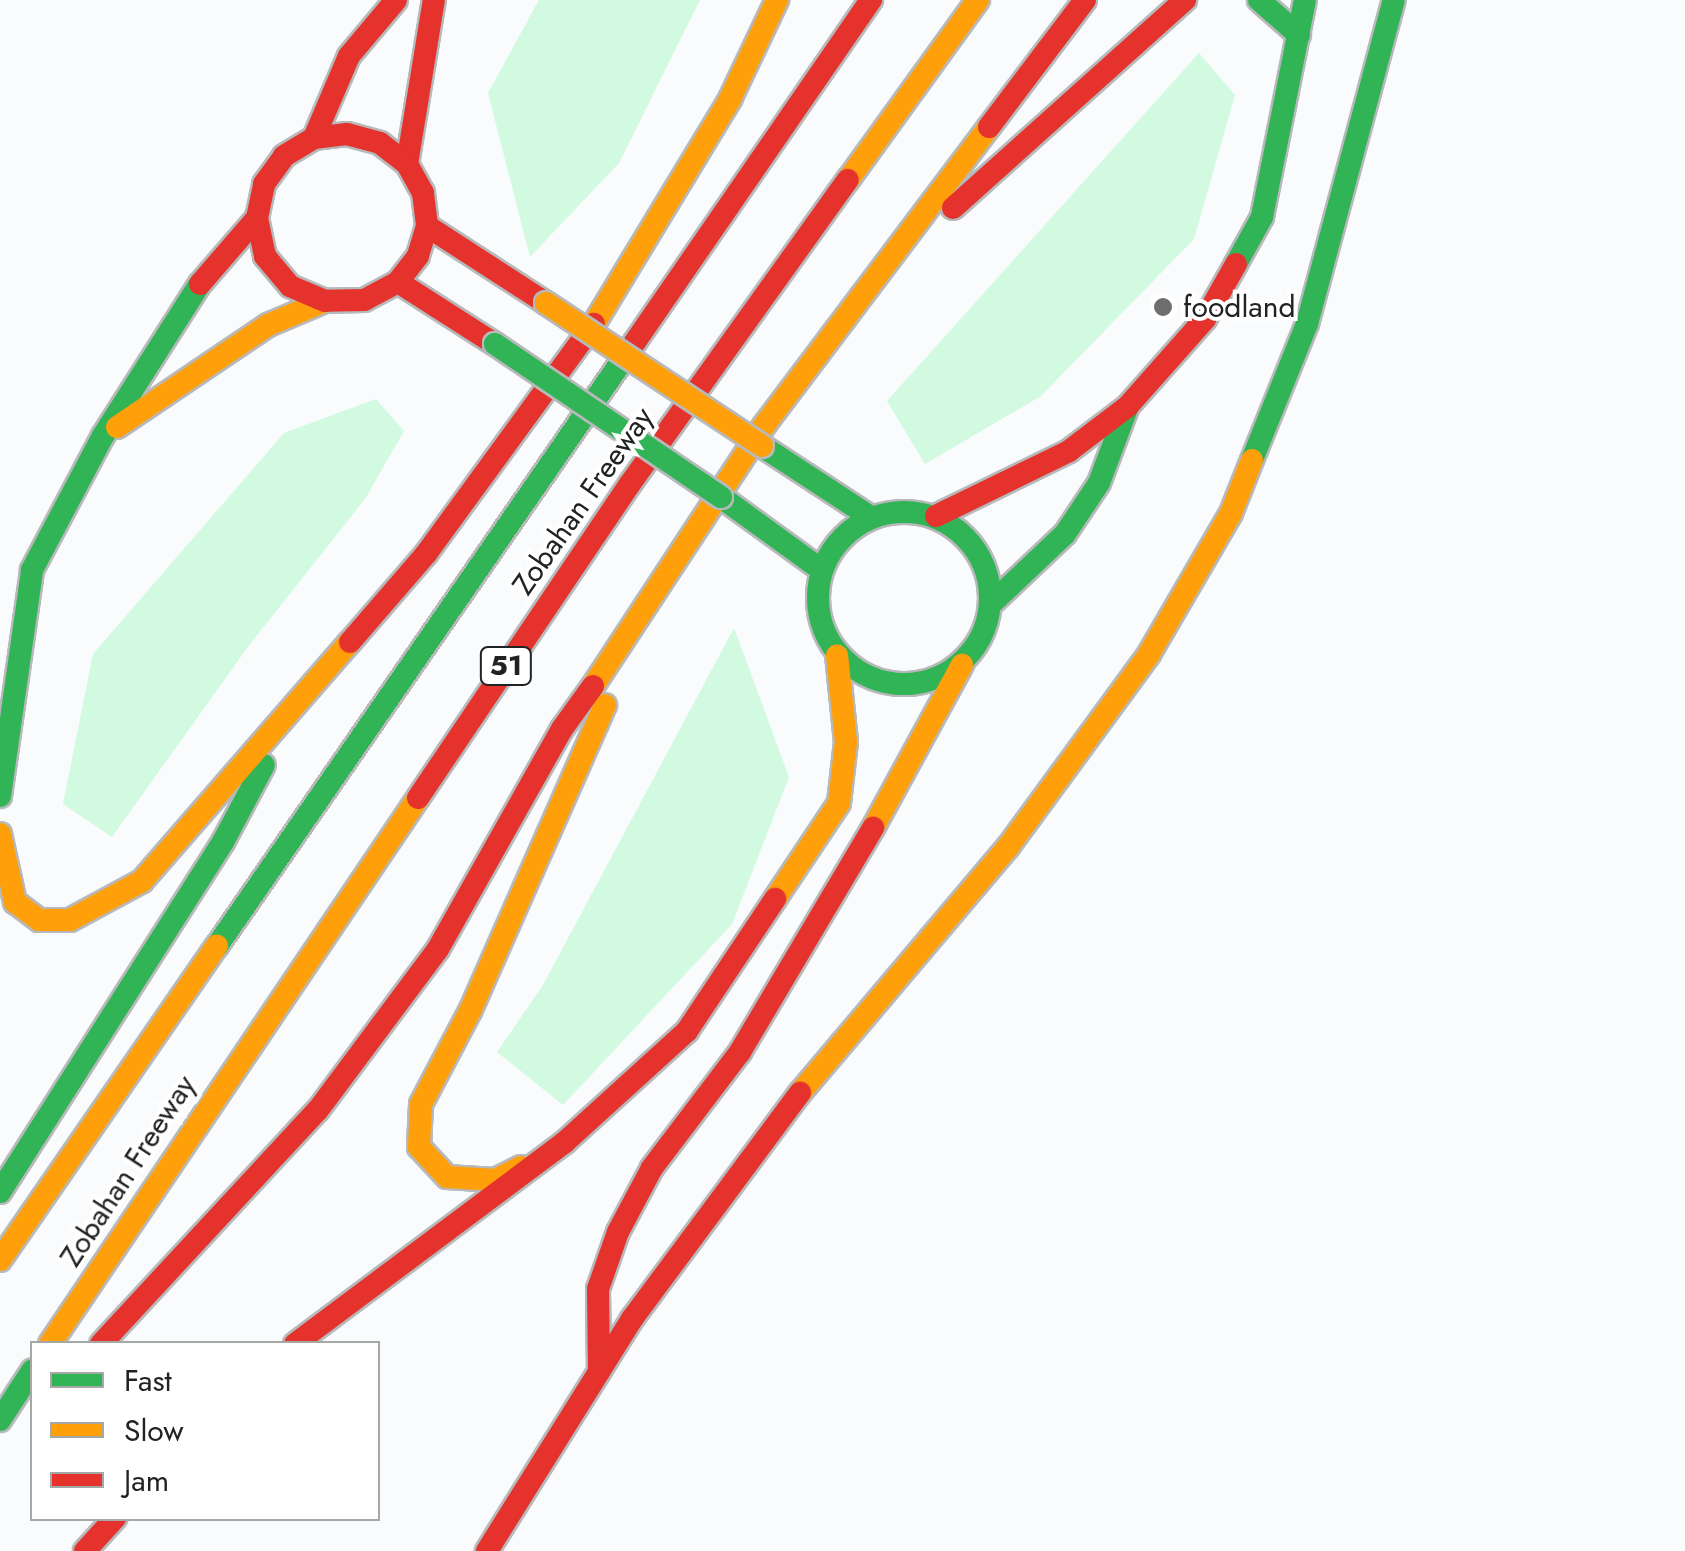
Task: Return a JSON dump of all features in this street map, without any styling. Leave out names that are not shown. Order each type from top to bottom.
[{"type":"main road","points":[[314,138],[349,56],[396,0]]},
{"type":"main road","points":[[407,164],[434,0]]},
{"type":"main road","name":"Zobahan Freeway","points":[[0,1260],[871,0]]},
{"type":"main road","name":"Zobahan Freeway","points":[[52,1341],[630,484],[978,0]]},
{"type":"main road","points":[[104,1341],[318,1110],[438,949],[562,730],[646,612],[762,428],[898,254],[1085,0]]},
{"type":"main road","points":[[898,254],[1041,136],[1123,49],[1185,0]]},
{"type":"main road","points":[[1258,0],[1299,36]]},
{"type":"main road","points":[[299,1341],[565,1142],[687,1031],[839,802],[846,742],[837,655],[816,614],[820,569],[846,531],[872,518],[888,511],[936,516],[1004,488],[1069,451],[1128,406],[1205,319],[1262,218],[1305,0]]},
{"type":"main road","points":[[487,1551],[632,1319],[834,1046],[1019,831],[1149,654],[1231,513],[1306,324],[1394,0]]},
{"type":"main road","points":[[0,834],[15,902],[39,920],[70,920],[142,880],[307,684],[426,554],[587,335],[730,100],[777,1]]},
{"type":"main road","points":[[103,436],[268,325],[325,301],[364,300],[398,282],[418,256],[427,226],[423,193],[407,164],[380,143],[347,134],[314,138],[284,156],[264,184],[257,218],[265,256],[290,286],[325,301]]},
{"type":"main road","points":[[0,796],[32,570],[103,436],[211,268],[257,218]]},
{"type":"main road","points":[[427,226],[872,518]]},
{"type":"main road","points":[[398,282],[721,497],[820,569]]},
{"type":"main road","points":[[992,602],[1066,534],[1100,483],[1128,406]]},
{"type":"main road","points":[[599,1374],[598,1289],[618,1232],[652,1168],[740,1052],[842,886],[962,664],[988,626],[991,582],[971,540],[936,516]]},
{"type":"main road","points":[[565,1142],[495,1180],[447,1177],[419,1147],[421,1104],[471,1009],[646,612]]},
{"type":"main road","points":[[837,655],[874,681],[920,684],[962,664]]},
{"type":"main road","points":[[0,1192],[223,842],[307,684]]},
{"type":"main road","points":[[0,1420],[30,1374]]},
{"type":"main road","points":[[0,1446],[30,1415]]},
{"type":"main road","points":[[84,1551],[112,1521]]},
{"type":"green space","points":[[539,0],[700,0],[619,163],[530,257],[488,93]]},
{"type":"green space","points":[[1199,53],[1235,95],[1194,239],[1041,396],[925,464],[887,401]]},
{"type":"green space","points":[[376,399],[404,431],[365,499],[250,644],[112,837],[63,804],[93,654],[284,433]]},
{"type":"green space","points":[[734,628],[789,777],[732,924],[563,1105],[497,1052],[543,985]]},
{"type":"traffic: fast","points":[[1259,0],[1299,35]]},
{"type":"traffic: fast","points":[[1236,264],[1262,217],[1305,0]]},
{"type":"traffic: fast","points":[[1252,460],[1307,324],[1394,0]]},
{"type":"traffic: fast","points":[[0,796],[32,570],[103,436],[200,284]]},
{"type":"traffic: fast","points":[[217,946],[635,342]]},
{"type":"traffic: fast","points":[[495,344],[721,497]]},
{"type":"traffic: fast","points":[[992,603],[1065,534],[1099,483],[1128,406]]},
{"type":"traffic: fast","points":[[762,446],[872,518]]},
{"type":"traffic: fast","points":[[721,497],[820,569]]},
{"type":"traffic: fast","points":[[904,512],[937,518],[965,537],[984,565],[990,598],[984,631],[965,659],[937,678],[904,684],[871,678],[843,659],[824,631],[818,598],[824,565],[843,537],[871,518],[904,512]]},
{"type":"traffic: fast","points":[[0,1192],[223,842],[264,765]]},
{"type":"traffic: fast","points":[[0,1420],[30,1374]]},
{"type":"traffic: slow","points":[[594,324],[730,99],[777,0]]},
{"type":"traffic: slow","points":[[848,180],[978,0]]},
{"type":"traffic: slow","points":[[593,686],[763,427],[989,127]]},
{"type":"traffic: slow","points":[[117,427],[268,325],[325,301]]},
{"type":"traffic: slow","points":[[546,303],[762,446]]},
{"type":"traffic: slow","points":[[800,1093],[1008,847],[1149,654],[1231,513],[1252,460]]},
{"type":"traffic: slow","points":[[0,834],[15,902],[39,920],[70,920],[142,881],[350,642]]},
{"type":"traffic: slow","points":[[775,899],[839,803],[846,742],[837,655]]},
{"type":"traffic: slow","points":[[873,828],[962,665]]},
{"type":"traffic: slow","points":[[521,1167],[495,1180],[447,1177],[419,1147],[421,1104],[471,1009],[605,705]]},
{"type":"traffic: slow","points":[[52,1341],[418,798]]},
{"type":"traffic: slow","points":[[0,1260],[217,946]]},
{"type":"traffic: jam","points":[[314,138],[349,56],[396,0]]},
{"type":"traffic: jam","points":[[407,164],[434,0]]},
{"type":"traffic: jam","points":[[635,342],[871,0]]},
{"type":"traffic: jam","points":[[989,127],[1085,0]]},
{"type":"traffic: jam","points":[[953,208],[1185,0]]},
{"type":"traffic: jam","points":[[200,284],[257,218],[264,184],[284,156],[314,138],[347,134],[380,143],[407,164],[423,193],[427,226],[418,256],[398,282],[364,300],[325,301],[290,286],[265,256],[257,218]]},
{"type":"traffic: jam","points":[[418,798],[630,484],[848,180]]},
{"type":"traffic: jam","points":[[427,226],[546,303]]},
{"type":"traffic: jam","points":[[936,516],[1069,451],[1128,406],[1205,319],[1236,264]]},
{"type":"traffic: jam","points":[[398,282],[495,344]]},
{"type":"traffic: jam","points":[[350,642],[426,554],[594,324]]},
{"type":"traffic: jam","points":[[104,1341],[318,1110],[438,949],[562,729],[593,686]]},
{"type":"traffic: jam","points":[[599,1372],[598,1289],[618,1232],[652,1168],[740,1052],[873,828]]},
{"type":"traffic: jam","points":[[299,1341],[565,1142],[687,1031],[775,899]]},
{"type":"traffic: jam","points":[[487,1551],[632,1319],[800,1093]]},
{"type":"traffic: jam","points":[[85,1551],[112,1521]]},
{"type":"place","name":"foodland","points":[[1163,307]]}]
